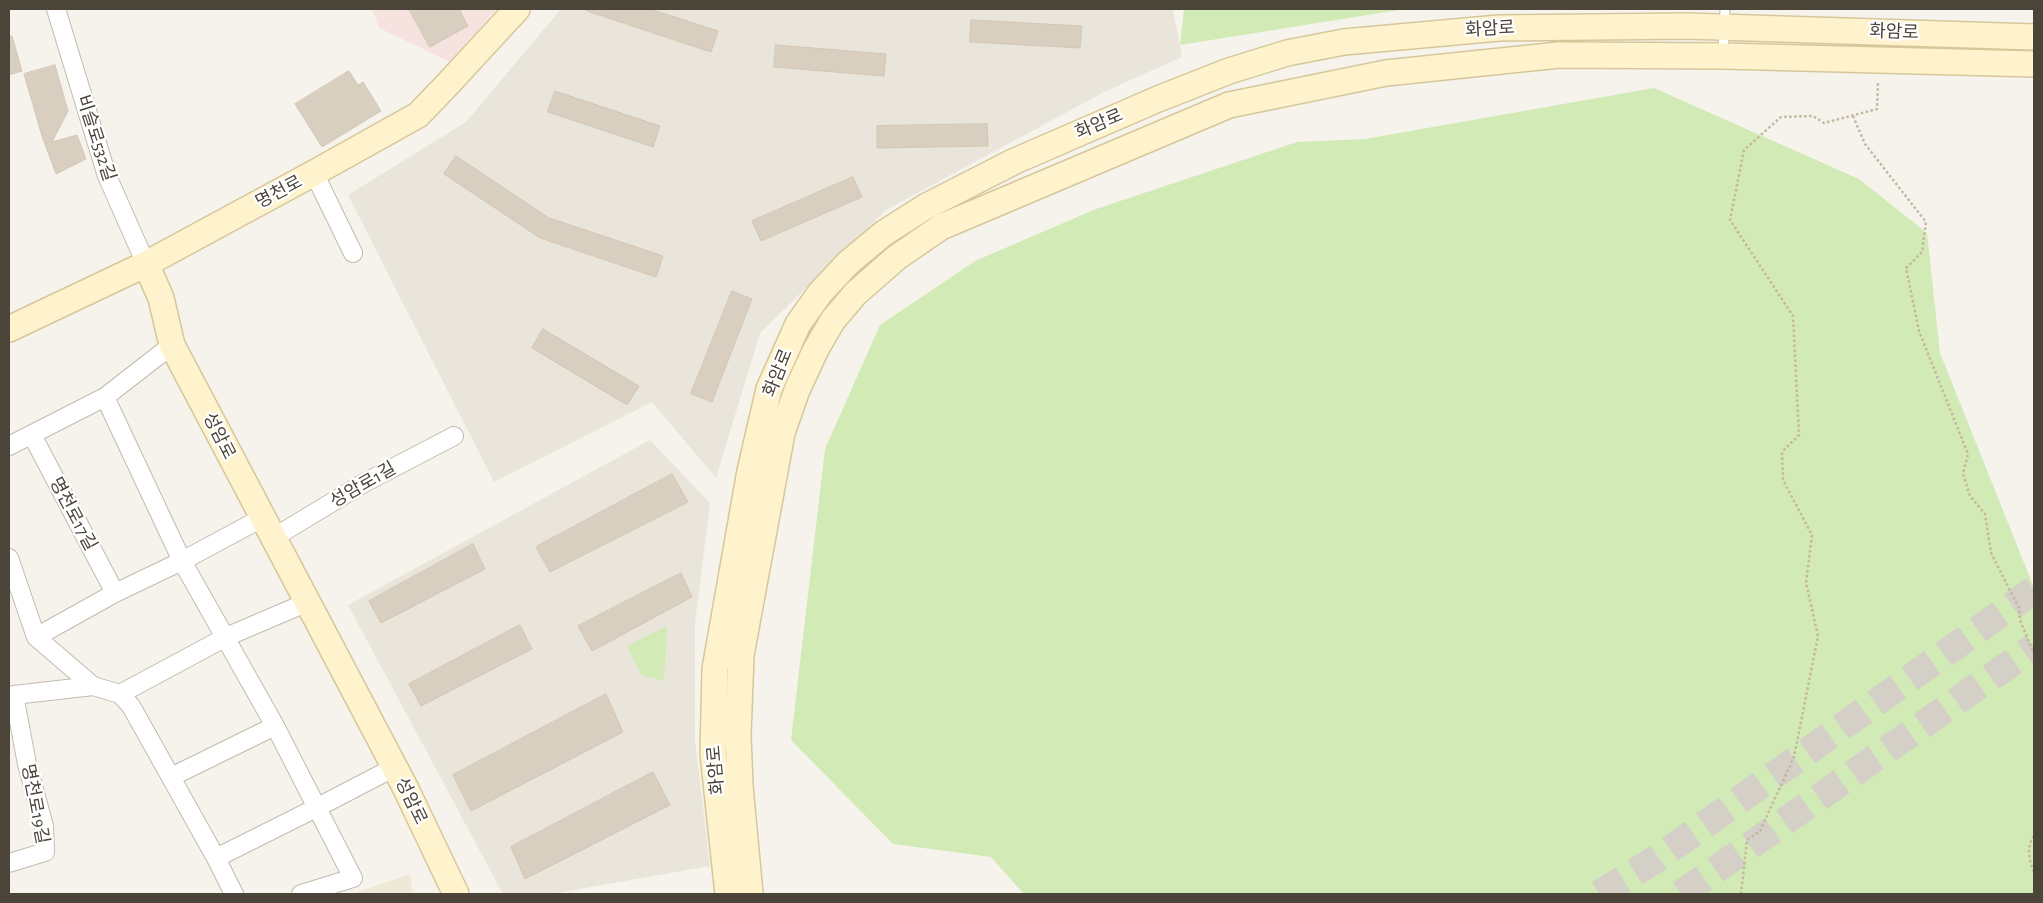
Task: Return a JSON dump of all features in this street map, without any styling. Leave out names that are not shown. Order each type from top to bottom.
[{"type":"main road","name":"명천로","points":[[9,329],[146,264],[314,174],[418,115],[517,9]]},
{"type":"main road","name":"화암로","points":[[728,894],[713,754],[715,669],[750,471],[769,389],[798,324],[820,293],[855,257],[884,233],[925,208],[1014,161],[1176,92],[1229,71],[1287,53],[1344,42],[1499,28],[1725,18],[2034,37]]},
{"type":"main road","name":"화암로","points":[[750,894],[740,786],[738,735],[742,655],[782,433],[801,382],[816,349],[833,320],[856,294],[896,258],[941,227],[1229,106],[1386,73],[1559,55],[1723,56],[2034,64]]},
{"type":"main road","name":"성암로","points":[[146,264],[161,298],[172,345],[394,767],[456,894]]},
{"type":"street","name":"비슬로532길","points":[[56,9],[107,176],[146,264]]},
{"type":"street","points":[[314,174],[353,253]]},
{"type":"street","points":[[9,446],[105,398],[172,345]]},
{"type":"street","points":[[105,398],[182,561],[275,726],[352,878],[301,894]]},
{"type":"street","name":"명천로17길","points":[[32,435],[115,593]]},
{"type":"street","name":"성암로1길","points":[[182,561],[268,528],[364,483],[454,436]]},
{"type":"street","points":[[9,558],[36,637],[93,686]]},
{"type":"street","points":[[36,637],[115,593],[182,561]]},
{"type":"street","points":[[120,694],[226,637],[308,602]]},
{"type":"street","points":[[12,695],[93,686],[120,694],[131,706],[171,776],[234,894]]},
{"type":"street","name":"명천로19길","points":[[9,863],[46,852],[44,826],[27,764],[12,695]]},
{"type":"street","points":[[171,776],[275,726]]},
{"type":"street","points":[[216,858],[394,767]]},
{"type":"lane","points":[[1723,56],[1725,18]]},
{"type":"path","points":[[1741,894],[1747,840],[1760,831],[1794,757],[1818,636],[1806,583],[1812,535],[1783,480],[1782,452],[1799,435],[1793,316],[1730,220],[1744,150],[1781,117],[1813,116],[1824,123],[1877,109],[1878,61]]},
{"type":"path","points":[[1853,116],[1865,144],[1926,222],[1922,252],[1906,268],[1918,331],[1968,454],[1963,474],[1970,496],[1985,514],[1990,553],[2019,608],[2020,620],[2034,654]]},
{"type":"path","points":[[2034,836],[2031,840],[2029,854],[2034,872]]},
{"type":"shaded area","points":[[372,9],[496,9],[450,62],[379,28]]},
{"type":"shaded area","points":[[561,9],[1173,9],[1182,57],[1106,91],[886,210],[760,333],[716,478],[652,402],[494,482],[348,195],[466,122]]},
{"type":"shaded area","points":[[650,440],[710,503],[695,623],[695,740],[710,866],[551,894],[503,894],[348,605]]},
{"type":"shaded area","points":[[410,874],[413,894],[352,894]]},
{"type":"green space","points":[[1184,9],[1405,9],[1180,45]]},
{"type":"green space","points":[[1654,88],[1859,179],[1927,233],[1940,353],[2034,588],[2034,894],[1024,894],[991,857],[893,844],[791,740],[825,449],[880,325],[975,261],[1096,209],[1297,142],[1365,139]]},
{"type":"green space","points":[[667,626],[664,681],[641,675],[627,646]]},
{"type":"building","points":[[409,9],[459,9],[468,26],[430,47]]},
{"type":"building","points":[[588,9],[650,9],[718,31],[711,52],[587,11]]},
{"type":"building","points":[[971,20],[1082,26],[1080,48],[970,42]]},
{"type":"building","points":[[9,36],[12,36],[22,71],[9,75]]},
{"type":"building","points":[[776,45],[886,54],[884,76],[774,67]]},
{"type":"building","points":[[55,65],[68,111],[52,142],[77,135],[86,159],[56,174],[42,136],[24,74]]},
{"type":"building","points":[[349,71],[358,85],[363,82],[381,111],[322,147],[295,104]]},
{"type":"building","points":[[555,91],[660,126],[653,147],[548,112]]},
{"type":"building","points":[[987,124],[988,146],[877,148],[877,126]]},
{"type":"building","points":[[456,156],[549,218],[663,256],[656,277],[540,238],[444,174]]},
{"type":"building","points":[[853,177],[862,197],[761,241],[752,221]]},
{"type":"building","points":[[732,291],[752,299],[712,402],[691,394]]},
{"type":"building","points":[[543,329],[639,386],[627,405],[532,348]]},
{"type":"building","points":[[672,474],[688,502],[550,572],[536,547]]},
{"type":"building","points":[[473,544],[485,569],[381,623],[369,601]]},
{"type":"building","points":[[681,573],[692,597],[592,651],[578,626]]},
{"type":"building","points":[[520,625],[532,649],[421,706],[409,684]]},
{"type":"building","points":[[606,694],[623,732],[471,811],[453,775]]},
{"type":"building","points":[[653,772],[670,805],[525,879],[511,847]]},
{"type":"tunnel","points":[[1599,894],[1658,858],[2034,590]]},
{"type":"tunnel","points":[[1681,894],[2034,647]]}]
